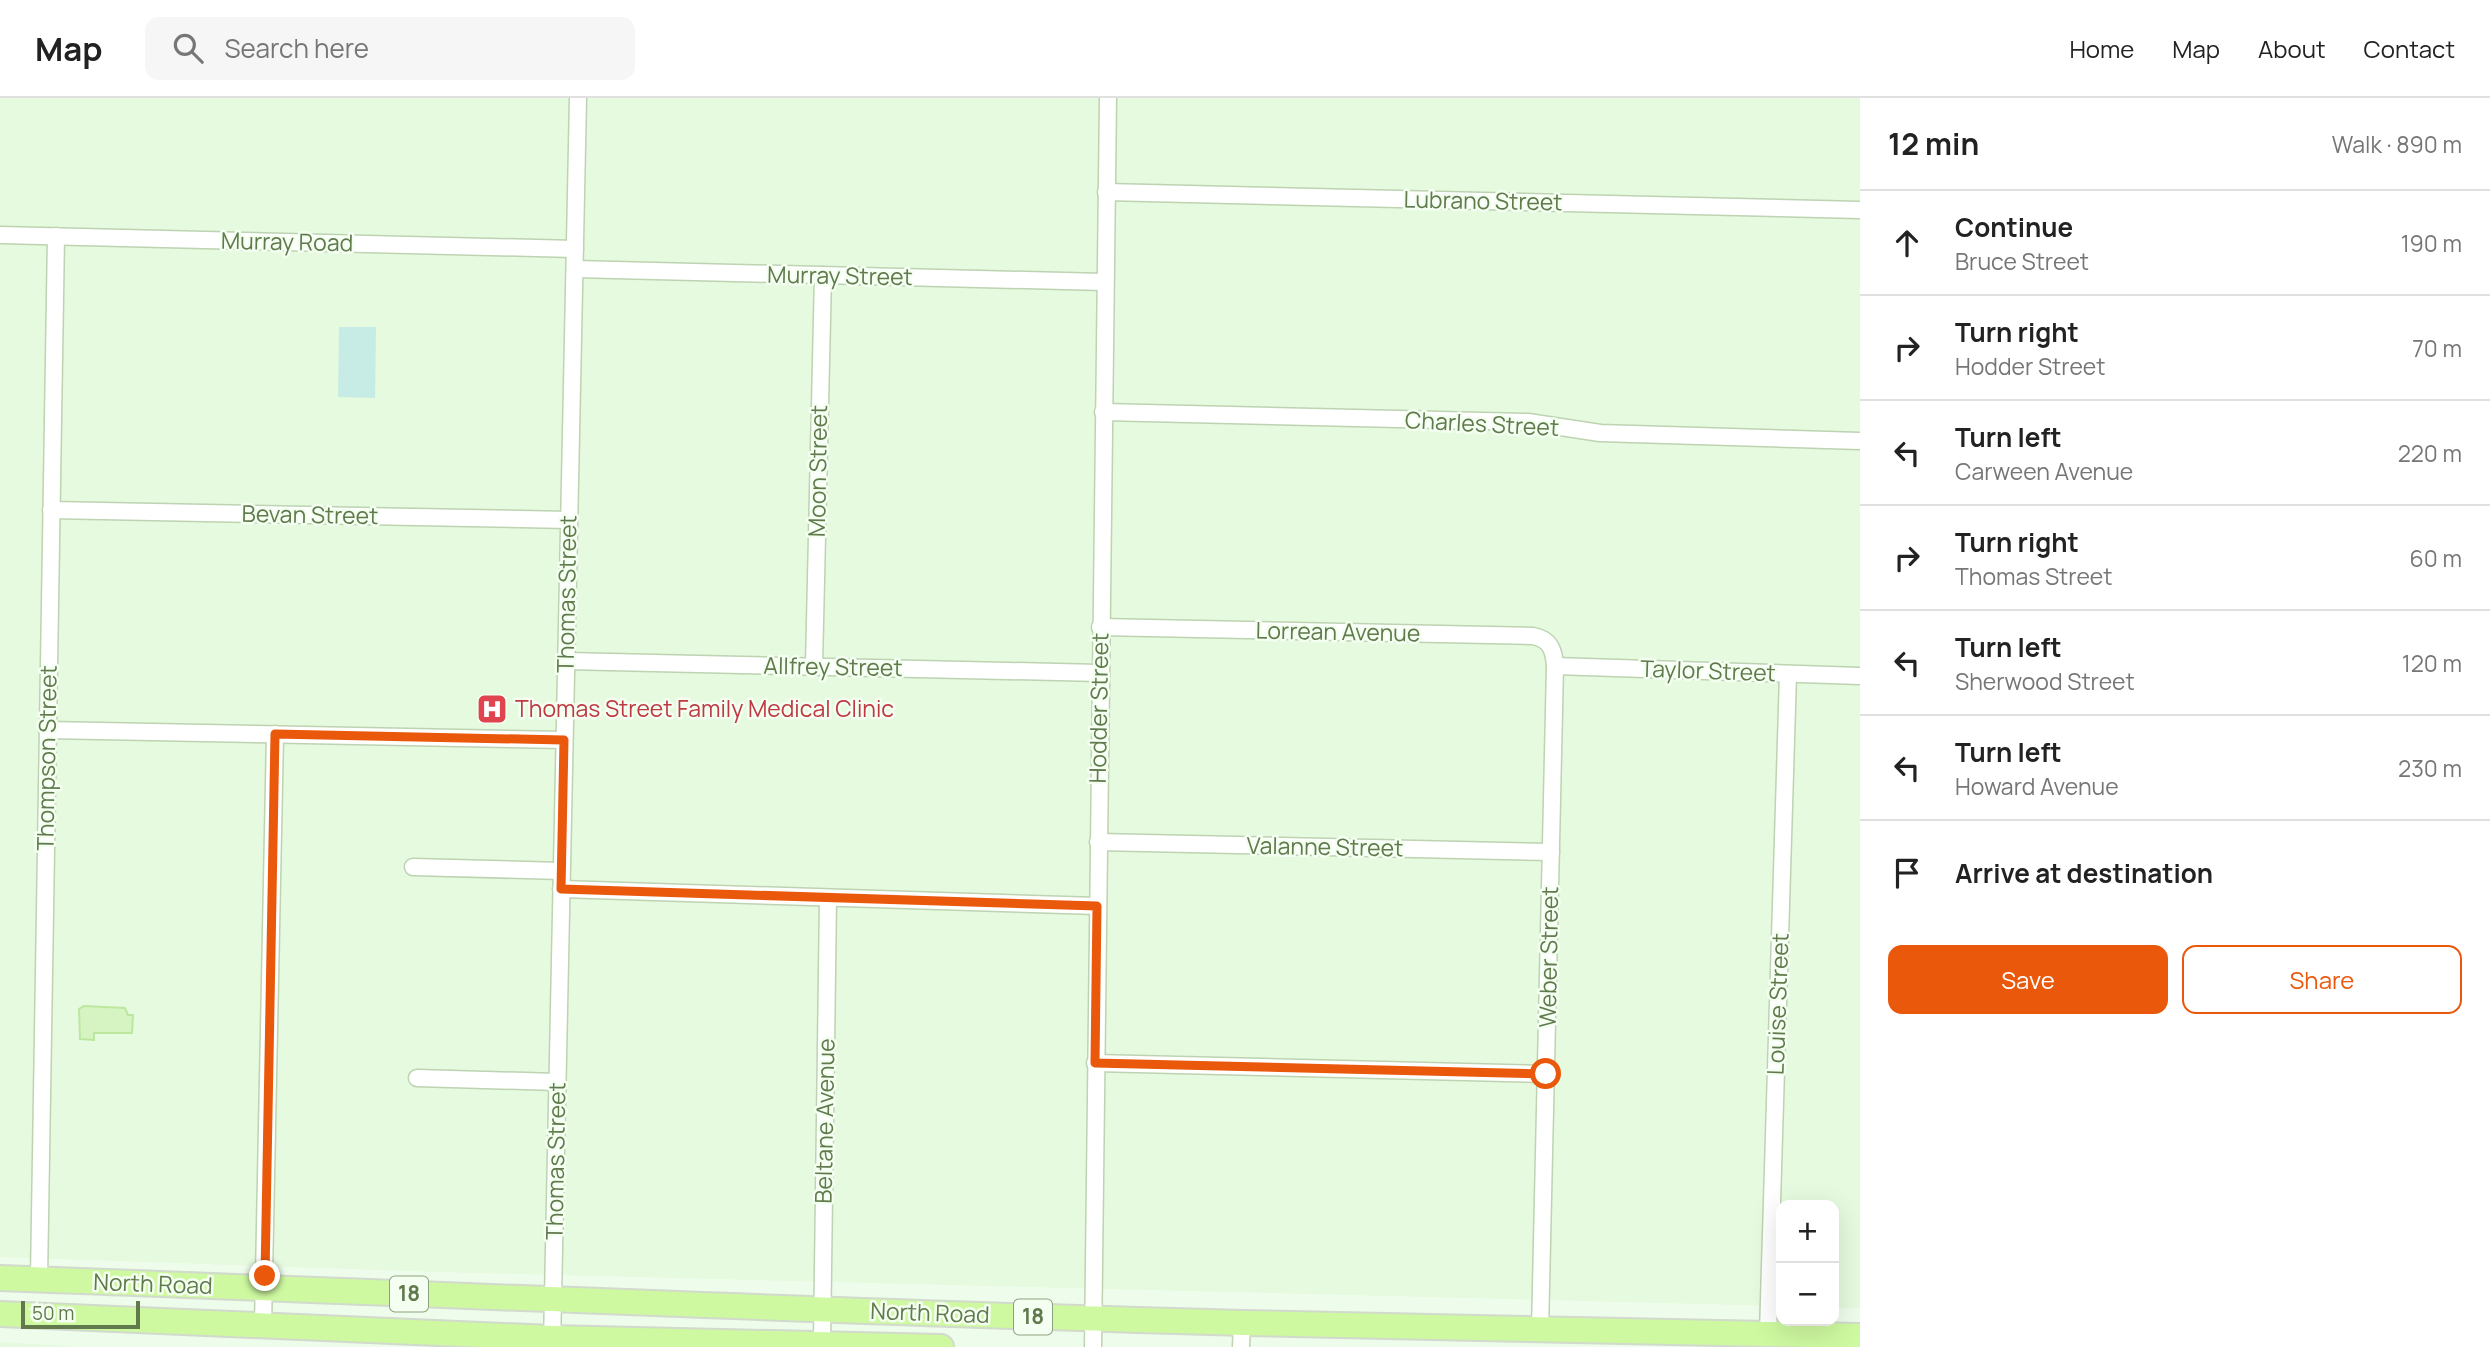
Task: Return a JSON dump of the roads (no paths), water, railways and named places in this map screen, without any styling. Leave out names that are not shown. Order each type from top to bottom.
[{"type":"highway","name":"North Road","points":[[0,1278],[553,1301],[1092,1319],[1242,1335],[1540,1331],[1706,1340],[1768,1334],[1860,1336]]},
{"type":"highway","points":[[697,1341],[699,1306]]},
{"type":"highway","name":"North Road","points":[[0,1314],[263,1325],[552,1342],[697,1341],[941,1347]]},
{"type":"street","name":"Thomas Street","points":[[552,1342],[578,98]]},
{"type":"street","name":"Hodder Street","points":[[1093,1347],[1108,98]]},
{"type":"street","name":"Lubrano Street","points":[[1106,192],[1860,210]]},
{"type":"street","name":"Murray Road","points":[[0,235],[575,249]]},
{"type":"street","name":"Thompson Street","points":[[39,1279],[56,236]]},
{"type":"street","name":"Murray Street","points":[[575,269],[1104,282]]},
{"type":"street","name":"Moon Street","points":[[814,666],[823,275]]},
{"type":"street","name":"Charles Street","points":[[1103,412],[1528,422],[1600,433],[1860,441]]},
{"type":"street","name":"Bevan Street","points":[[51,510],[569,520]]},
{"type":"street","name":"Lorrean Avenue","points":[[1100,627],[1533,636],[1542,638],[1552,648],[1555,666]]},
{"type":"street","name":"Allfrey Street","points":[[566,661],[1100,673]]},
{"type":"street","name":"Taylor Street","points":[[1555,666],[1860,676]]},
{"type":"street","name":"Weber Street","points":[[1540,1331],[1555,666]]},
{"type":"street","name":"Louise Street","points":[[1768,1334],[1788,674]]},
{"type":"street","points":[[47,730],[564,740]]},
{"type":"street","points":[[263,1325],[275,734]]},
{"type":"street","name":"Valanne Street","points":[[1098,842],[1551,852]]},
{"type":"street","points":[[413,867],[561,871]]},
{"type":"street","points":[[561,889],[1097,906]]},
{"type":"street","name":"Beltane Avenue","points":[[822,1343],[828,898]]},
{"type":"street","points":[[1095,1063],[1546,1074]]},
{"type":"street","points":[[417,1078],[557,1082]]},
{"type":"place","name":"Thomas Street Family Medical Clinic","points":[[492,709]]}]
